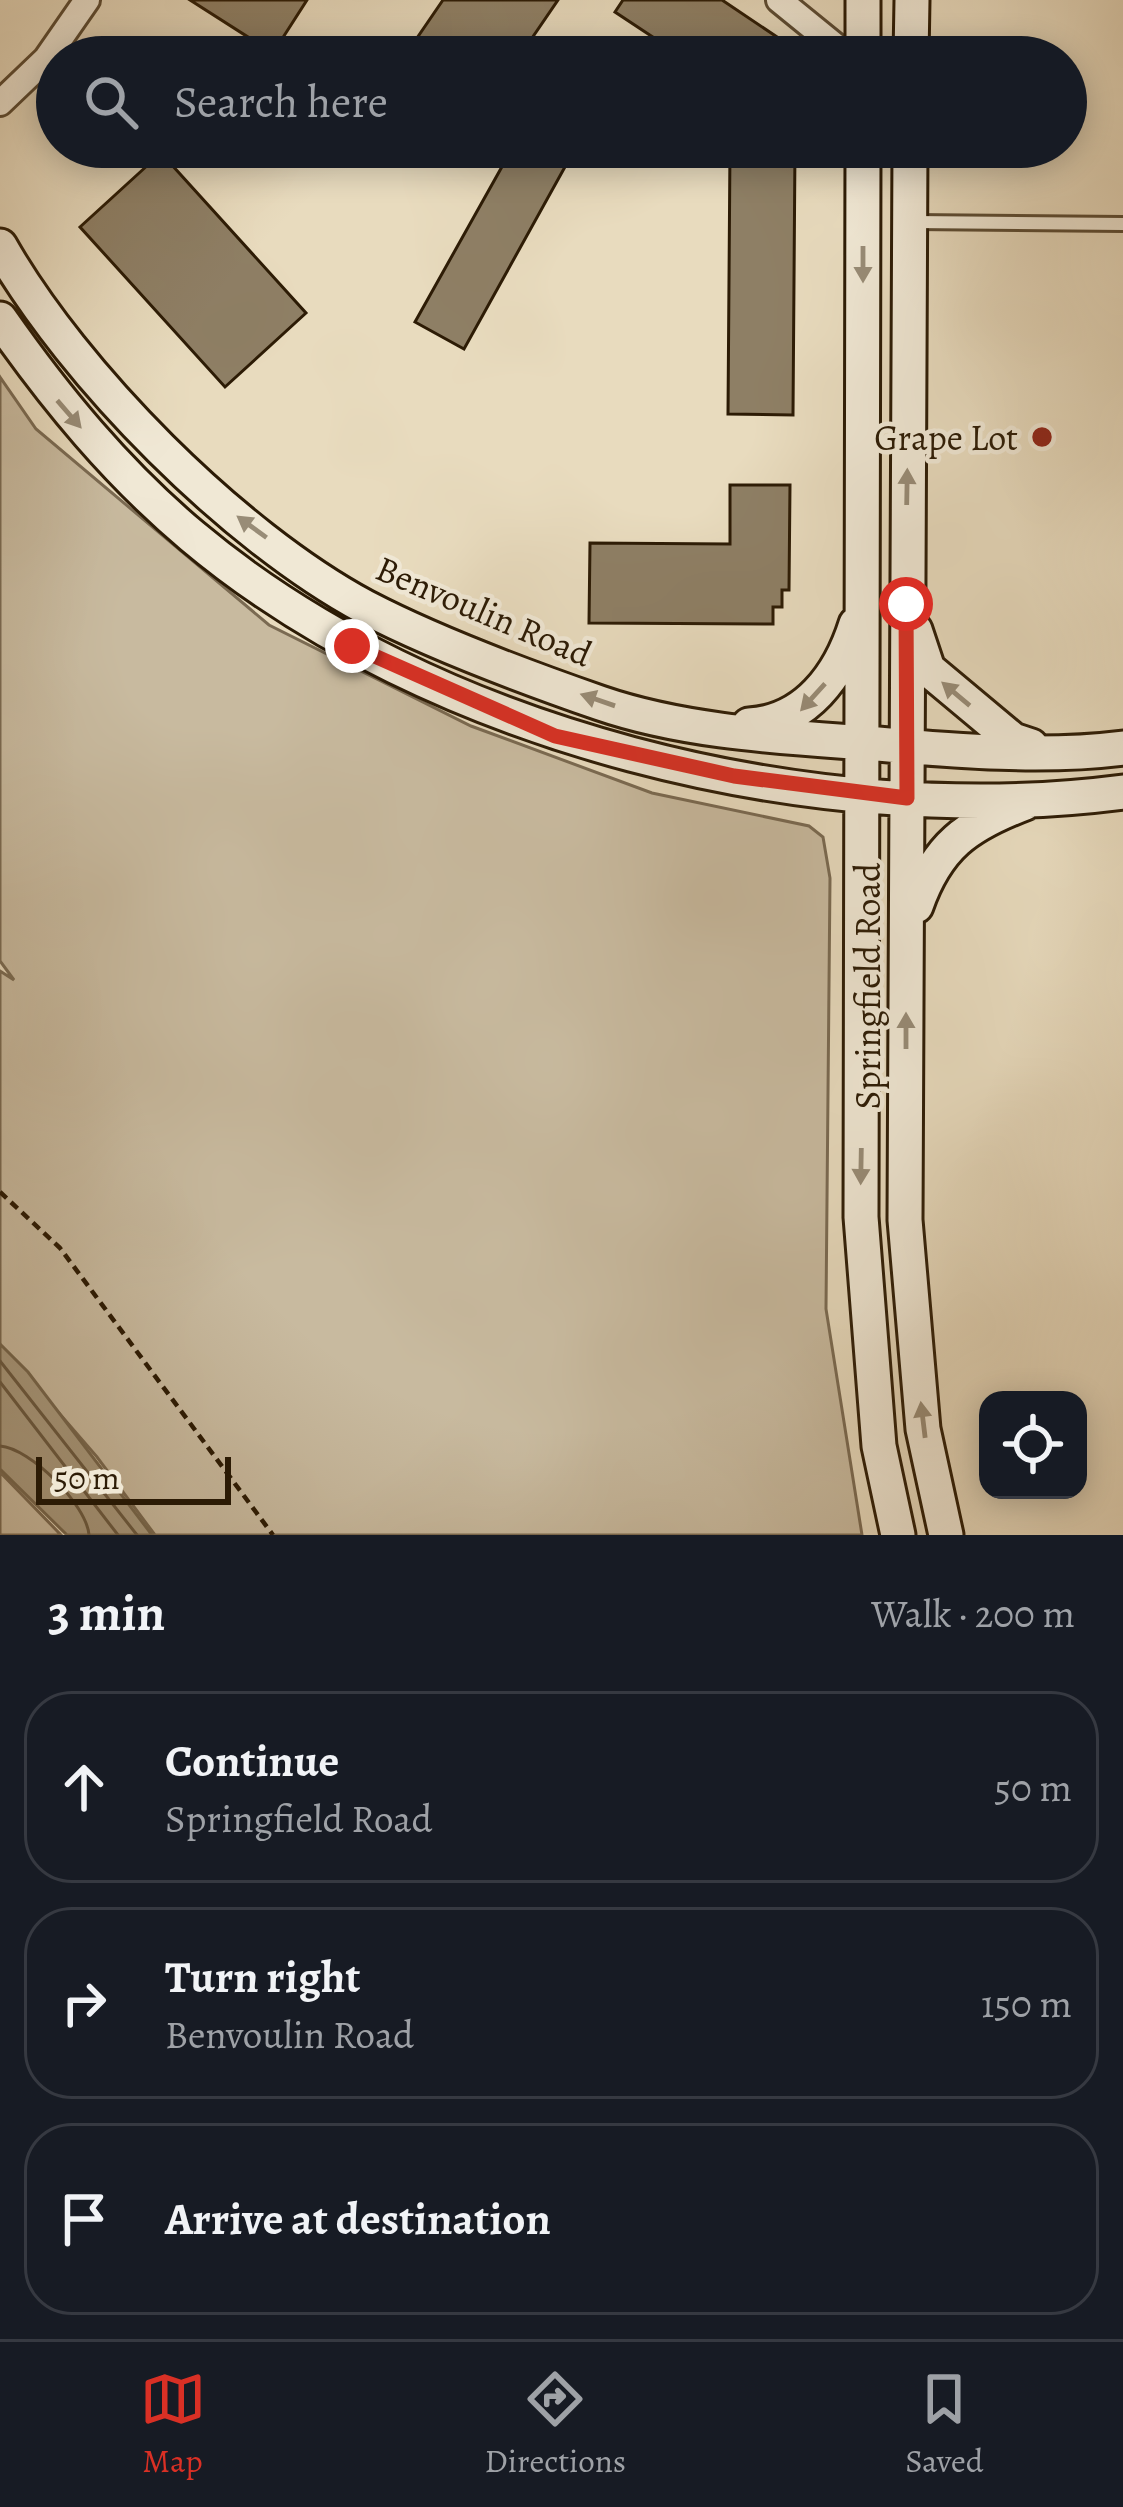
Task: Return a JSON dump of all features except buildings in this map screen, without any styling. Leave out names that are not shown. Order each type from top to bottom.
[{"type":"main road","points":[[863,0],[863,36]]},
{"type":"main road","points":[[911,0],[911,36]]},
{"type":"main road","name":"Springfield Road","points":[[863,168],[861,1217],[879,1445],[898,1535]]},
{"type":"main road","name":"Springfield Road","points":[[910,168],[905,1220],[923,1429],[946,1535]]},
{"type":"main road","name":"Benvoulin Road","points":[[0,246],[22,285],[136,422],[220,504],[363,605],[603,704],[712,727],[907,747],[1123,748]]},
{"type":"main road","points":[[0,320],[66,413],[193,537],[352,646],[555,736],[734,776],[865,796],[1123,792]]},
{"type":"main road","points":[[712,727],[769,724],[801,711],[846,655],[863,601]]},
{"type":"main road","points":[[906,604],[928,669],[1013,740],[1044,750]]},
{"type":"main road","points":[[906,936],[929,868],[951,843],[992,816],[1045,796]]},
{"type":"street","points":[[62,36],[88,0]]},
{"type":"street","points":[[779,0],[824,36]]},
{"type":"street","points":[[0,103],[36,69]]},
{"type":"lane","points":[[910,222],[1123,224]]},
{"type":"path","points":[[0,1192],[60,1248],[273,1535]]},
{"type":"shaded area","points":[[0,377],[36,429],[269,625],[471,726],[652,793],[809,826],[823,837],[830,878],[826,1309],[862,1535],[155,1535],[97,1457],[0,1345],[0,971],[14,980],[0,961]]},
{"type":"shaded area","points":[[0,1472],[61,1535],[0,1535]]},
{"type":"water","points":[[0,1344],[28,1372],[152,1535],[67,1535],[0,1469]]},
{"type":"place","name":"Grape Lot","points":[[1042,437]]},
{"type":"route","points":[[352,646],[555,736],[734,776],[907,798],[906,604]]}]
